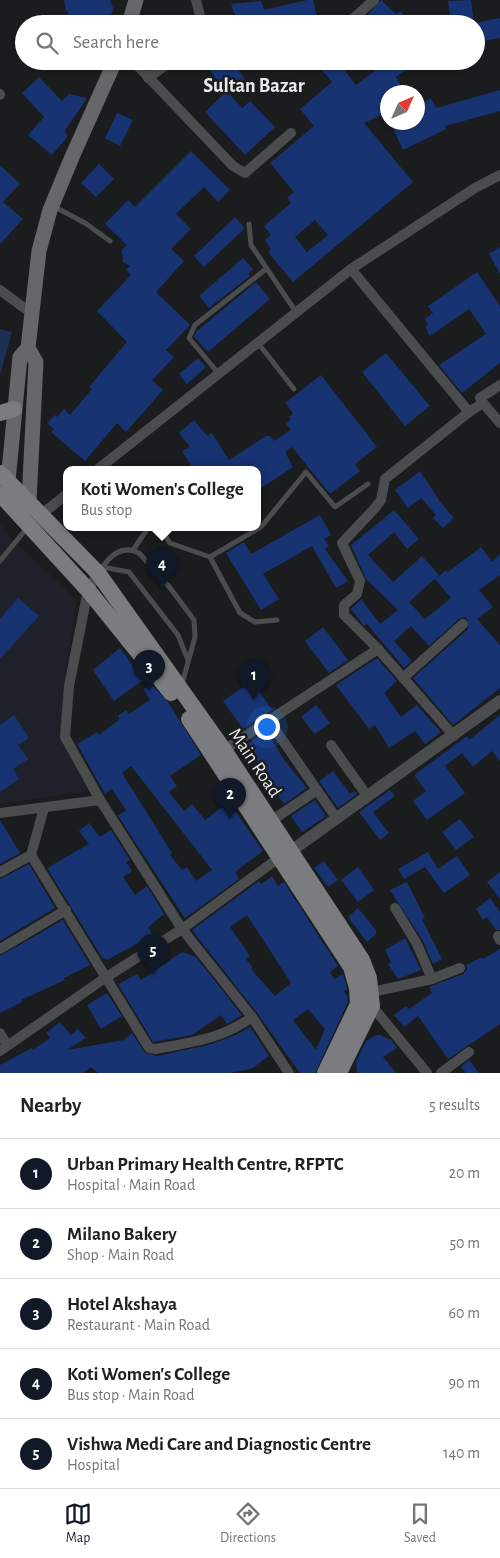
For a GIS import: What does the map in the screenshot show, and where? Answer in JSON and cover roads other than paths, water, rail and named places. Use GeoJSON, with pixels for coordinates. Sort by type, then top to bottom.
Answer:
{"type":"FeatureCollection","features":[{"type":"Feature","properties":{"kind":"main road"},"geometry":{"type":"LineString","coordinates":[[132,15],[136,0]]}},
{"type":"Feature","properties":{"kind":"main road"},"geometry":{"type":"LineString","coordinates":[[30,513],[2,486],[7,411],[20,358],[28,348],[39,251],[52,205],[111,70]]}},
{"type":"Feature","properties":{"kind":"main road"},"geometry":{"type":"LineString","coordinates":[[28,348],[36,362],[30,513]]}},
{"type":"Feature","properties":{"kind":"main road","name":"Main Road"},"geometry":{"type":"LineString","coordinates":[[30,513],[100,570],[270,820],[285,854],[351,967],[356,982],[358,1004],[325,1073]]}},
{"type":"Feature","properties":{"kind":"main road","name":"Main Road"},"geometry":{"type":"LineString","coordinates":[[30,513],[88,590],[175,698],[362,960],[372,999]]}},
{"type":"Feature","properties":{"kind":"main road"},"geometry":{"type":"LineString","coordinates":[[339,1073],[372,999]]}},
{"type":"Feature","properties":{"kind":"street"},"geometry":{"type":"LineString","coordinates":[[196,0],[200,15]]}},
{"type":"Feature","properties":{"kind":"street"},"geometry":{"type":"LineString","coordinates":[[357,15],[374,0]]}},
{"type":"Feature","properties":{"kind":"street"},"geometry":{"type":"LineString","coordinates":[[141,70],[233,166],[245,173],[291,133]]}},
{"type":"Feature","properties":{"kind":"street"},"geometry":{"type":"LineString","coordinates":[[148,78],[159,70]]}},
{"type":"Feature","properties":{"kind":"street"},"geometry":{"type":"LineString","coordinates":[[102,466],[351,269],[475,188],[500,174]]}},
{"type":"Feature","properties":{"kind":"street"},"geometry":{"type":"LineString","coordinates":[[351,269],[469,412]]}},
{"type":"Feature","properties":{"kind":"street"},"geometry":{"type":"LineString","coordinates":[[0,290],[31,313]]}},
{"type":"Feature","properties":{"kind":"street"},"geometry":{"type":"LineString","coordinates":[[500,384],[480,398],[500,423]]}},
{"type":"Feature","properties":{"kind":"street"},"geometry":{"type":"LineString","coordinates":[[454,736],[378,649],[344,615],[344,605],[357,594],[360,581],[342,543],[381,500],[385,479],[483,403]]}},
{"type":"Feature","properties":{"kind":"street"},"geometry":{"type":"LineString","coordinates":[[30,513],[63,496]]}},
{"type":"Feature","properties":{"kind":"street"},"geometry":{"type":"LineString","coordinates":[[100,570],[88,590],[69,686],[64,737],[100,800],[182,929],[252,1018],[285,1072]]}},
{"type":"Feature","properties":{"kind":"street"},"geometry":{"type":"LineString","coordinates":[[403,678],[463,624]]}},
{"type":"Feature","properties":{"kind":"street"},"geometry":{"type":"LineString","coordinates":[[224,750],[270,722],[378,649]]}},
{"type":"Feature","properties":{"kind":"street"},"geometry":{"type":"LineString","coordinates":[[0,1033],[3,1048],[105,978],[182,929],[285,854],[454,736],[500,701]]}},
{"type":"Feature","properties":{"kind":"street"},"geometry":{"type":"LineString","coordinates":[[270,722],[337,819]]}},
{"type":"Feature","properties":{"kind":"street"},"geometry":{"type":"LineString","coordinates":[[331,745],[368,797]]}},
{"type":"Feature","properties":{"kind":"street"},"geometry":{"type":"LineString","coordinates":[[270,820],[317,790]]}},
{"type":"Feature","properties":{"kind":"street"},"geometry":{"type":"LineString","coordinates":[[0,813],[100,800]]}},
{"type":"Feature","properties":{"kind":"street"},"geometry":{"type":"LineString","coordinates":[[0,872],[31,855],[44,808]]}},
{"type":"Feature","properties":{"kind":"street"},"geometry":{"type":"LineString","coordinates":[[31,855],[66,910],[105,978],[152,1049],[226,1033],[252,1018]]}},
{"type":"Feature","properties":{"kind":"street"},"geometry":{"type":"LineString","coordinates":[[395,908],[418,944],[432,979]]}},
{"type":"Feature","properties":{"kind":"street"},"geometry":{"type":"LineString","coordinates":[[0,949],[66,910]]}},
{"type":"Feature","properties":{"kind":"street"},"geometry":{"type":"LineString","coordinates":[[427,1073],[372,999],[460,968]]}},
{"type":"Feature","properties":{"kind":"street"},"geometry":{"type":"LineString","coordinates":[[441,1073],[469,1052]]}},
{"type":"Feature","properties":{"kind":"lane"},"geometry":{"type":"LineString","coordinates":[[52,205],[85,223],[110,241]]}},
{"type":"Feature","properties":{"kind":"lane"},"geometry":{"type":"LineString","coordinates":[[250,224],[251,245],[296,312]]}},
{"type":"Feature","properties":{"kind":"lane"},"geometry":{"type":"LineString","coordinates":[[219,374],[189,338],[195,324],[266,269]]}},
{"type":"Feature","properties":{"kind":"lane"},"geometry":{"type":"LineString","coordinates":[[258,343],[294,389]]}},
{"type":"Feature","properties":{"kind":"lane"},"geometry":{"type":"LineString","coordinates":[[261,527],[306,472],[335,507],[368,484]]}},
{"type":"Feature","properties":{"kind":"lane"},"geometry":{"type":"LineString","coordinates":[[0,561],[30,513]]}},
{"type":"Feature","properties":{"kind":"lane"},"geometry":{"type":"LineString","coordinates":[[133,550],[146,531]]}},
{"type":"Feature","properties":{"kind":"lane"},"geometry":{"type":"LineString","coordinates":[[162,531],[170,543],[210,557],[240,613],[255,622],[277,620]]}},
{"type":"Feature","properties":{"kind":"lane"},"geometry":{"type":"LineString","coordinates":[[210,557],[254,531]]}},
{"type":"Feature","properties":{"kind":"lane"},"geometry":{"type":"LineString","coordinates":[[100,570],[117,552],[125,548],[133,550],[171,589],[194,620],[195,637],[181,689]]}},
{"type":"Feature","properties":{"kind":"lane"},"geometry":{"type":"LineString","coordinates":[[100,570],[129,572],[178,635],[188,660]]}},
{"type":"Feature","properties":{"kind":"place","name":"Koti Women's College"},"geometry":{"type":"Point","coordinates":[162,589]}},
{"type":"Feature","properties":{"kind":"place","name":"Hotel Akshaya"},"geometry":{"type":"Point","coordinates":[149,691]}},
{"type":"Feature","properties":{"kind":"place","name":"Urban Primary Health Centre, RFPTC"},"geometry":{"type":"Point","coordinates":[254,700]}},
{"type":"Feature","properties":{"kind":"place","name":"Milano Bakery"},"geometry":{"type":"Point","coordinates":[230,819]}},
{"type":"Feature","properties":{"kind":"place","name":"Vishwa Medi Care and Diagnostic Centre"},"geometry":{"type":"Point","coordinates":[153,975]}},
{"type":"Feature","properties":{"kind":"district","name":"Sultan Bazar"},"geometry":{"type":"Point","coordinates":[254,85]}}]}
